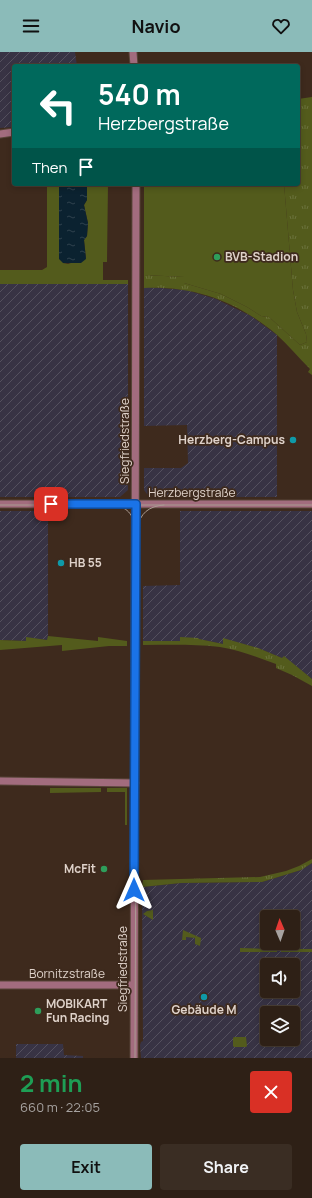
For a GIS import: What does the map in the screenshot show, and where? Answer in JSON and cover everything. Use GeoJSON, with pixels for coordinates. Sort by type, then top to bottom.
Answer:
{"type":"FeatureCollection","features":[{"type":"Feature","properties":{"kind":"street"},"geometry":{"type":"LineString","coordinates":[[133,52],[134,64]]}},
{"type":"Feature","properties":{"kind":"street"},"geometry":{"type":"LineString","coordinates":[[0,134],[12,132]]}},
{"type":"Feature","properties":{"kind":"street","name":"Siegfriedstraße"},"geometry":{"type":"LineString","coordinates":[[134,1058],[136,186]]}},
{"type":"Feature","properties":{"kind":"street","name":"Herzbergstraße"},"geometry":{"type":"LineString","coordinates":[[0,504],[312,504]]}},
{"type":"Feature","properties":{"kind":"street"},"geometry":{"type":"LineString","coordinates":[[0,782],[135,782]]}},
{"type":"Feature","properties":{"kind":"street","name":"Bornitzstraße"},"geometry":{"type":"LineString","coordinates":[[0,985],[134,985]]}},
{"type":"Feature","properties":{"kind":"shaded area"},"geometry":{"type":"Polygon","coordinates":[[[0,52],[75,52],[77,64],[12,64],[12,127],[0,128],[0,52]]]}},
{"type":"Feature","properties":{"kind":"shaded area"},"geometry":{"type":"Polygon","coordinates":[[[0,284],[128,284],[128,490],[120,497],[0,497],[0,284]]]}},
{"type":"Feature","properties":{"kind":"shaded area"},"geometry":{"type":"Polygon","coordinates":[[[144,288],[186,290],[216,299],[251,316],[277,335],[277,497],[161,497],[147,494],[144,490],[144,468],[181,468],[188,463],[187,425],[144,426],[144,288]]]}},
{"type":"Feature","properties":{"kind":"shaded area"},"geometry":{"type":"Polygon","coordinates":[[[0,511],[48,511],[48,640],[27,638],[26,641],[0,640],[0,511]]]}},
{"type":"Feature","properties":{"kind":"shaded area"},"geometry":{"type":"Polygon","coordinates":[[[180,511],[312,511],[312,679],[289,661],[258,648],[224,639],[223,644],[198,639],[180,638],[180,641],[143,641],[143,586],[180,585],[180,511]]]}},
{"type":"Feature","properties":{"kind":"shaded area"},"geometry":{"type":"Polygon","coordinates":[[[312,863],[312,1058],[141,1058],[140,1045],[143,1041],[142,887],[181,883],[262,882],[301,870],[312,863]]]}},
{"type":"Feature","properties":{"kind":"shaded area"},"geometry":{"type":"Polygon","coordinates":[[[16,1044],[63,1044],[64,1055],[83,1056],[83,1058],[16,1058],[16,1044]]]}},
{"type":"Feature","properties":{"kind":"green space"},"geometry":{"type":"Polygon","coordinates":[[[312,97],[312,375],[308,372],[310,369],[276,334],[261,322],[230,304],[198,293],[163,288],[144,288],[144,275],[184,277],[184,283],[221,294],[261,316],[269,317],[300,345],[307,342],[306,334],[297,312],[293,290],[284,186],[300,186],[300,99],[312,97]]]}},
{"type":"Feature","properties":{"kind":"green space"},"geometry":{"type":"Polygon","coordinates":[[[47,186],[59,186],[59,219],[63,263],[68,264],[86,258],[84,240],[87,236],[88,223],[84,205],[87,200],[87,186],[108,186],[107,262],[103,262],[103,280],[128,280],[128,284],[0,284],[0,270],[42,270],[47,267],[47,186]]]}},
{"type":"Feature","properties":{"kind":"green space","name":"BVB-Stadion"},"geometry":{"type":"Polygon","coordinates":[[[144,186],[284,186],[293,290],[297,312],[306,334],[307,342],[300,345],[269,317],[261,316],[221,294],[184,283],[184,277],[144,275],[144,186]]]}},
{"type":"Feature","properties":{"kind":"green space"},"geometry":{"type":"Polygon","coordinates":[[[48,636],[98,641],[98,637],[127,641],[127,646],[109,646],[62,651],[62,645],[0,650],[0,640],[26,641],[26,637],[47,640],[48,636]]]}},
{"type":"Feature","properties":{"kind":"green space"},"geometry":{"type":"Polygon","coordinates":[[[180,637],[198,638],[223,644],[223,638],[258,648],[282,658],[284,656],[312,679],[312,686],[276,668],[276,664],[234,650],[201,645],[143,645],[143,641],[180,641],[180,637]]]}},
{"type":"Feature","properties":{"kind":"green space"},"geometry":{"type":"Polygon","coordinates":[[[50,788],[101,788],[101,792],[50,793],[50,788]]]}},
{"type":"Feature","properties":{"kind":"green space"},"geometry":{"type":"Polygon","coordinates":[[[107,788],[127,788],[127,825],[125,825],[125,792],[107,792],[107,788]]]}},
{"type":"Feature","properties":{"kind":"green space"},"geometry":{"type":"Polygon","coordinates":[[[312,859],[312,863],[301,870],[262,882],[181,883],[142,887],[143,880],[260,877],[286,871],[312,859]]]}},
{"type":"Feature","properties":{"kind":"green space"},"geometry":{"type":"Polygon","coordinates":[[[153,910],[153,920],[143,914],[147,911],[153,910]]]}},
{"type":"Feature","properties":{"kind":"green space"},"geometry":{"type":"Polygon","coordinates":[[[183,930],[201,938],[200,946],[195,944],[195,938],[186,937],[186,940],[182,940],[183,930]]]}},
{"type":"Feature","properties":{"kind":"green space"},"geometry":{"type":"Polygon","coordinates":[[[240,948],[277,950],[277,952],[240,952],[240,948]]]}},
{"type":"Feature","properties":{"kind":"green space"},"geometry":{"type":"Polygon","coordinates":[[[312,949],[312,952],[281,952],[281,950],[312,949]]]}},
{"type":"Feature","properties":{"kind":"green space"},"geometry":{"type":"Polygon","coordinates":[[[234,1037],[246,1037],[247,1046],[234,1047],[234,1037]]]}},
{"type":"Feature","properties":{"kind":"water"},"geometry":{"type":"Polygon","coordinates":[[[59,186],[87,186],[87,200],[84,205],[88,223],[87,236],[84,240],[86,259],[81,263],[63,263],[59,259],[59,186]]]}},
{"type":"Feature","properties":{"kind":"tram line"},"geometry":{"type":"LineString","coordinates":[[0,505],[312,505]]}},
{"type":"Feature","properties":{"kind":"tram line"},"geometry":{"type":"LineString","coordinates":[[111,505],[121,507],[129,512],[133,519],[135,530]]}},
{"type":"Feature","properties":{"kind":"tram line"},"geometry":{"type":"LineString","coordinates":[[135,1058],[137,529],[138,523],[146,511],[154,507],[164,505]]}},
{"type":"Feature","properties":{"kind":"place","name":"BVB-Stadion"},"geometry":{"type":"Point","coordinates":[217,257]}},
{"type":"Feature","properties":{"kind":"place","name":"Herzberg-Campus"},"geometry":{"type":"Point","coordinates":[293,440]}},
{"type":"Feature","properties":{"kind":"place","name":"HB 55"},"geometry":{"type":"Point","coordinates":[61,563]}},
{"type":"Feature","properties":{"kind":"place","name":"McFit"},"geometry":{"type":"Point","coordinates":[104,869]}},
{"type":"Feature","properties":{"kind":"place","name":"Gebäude M"},"geometry":{"type":"Point","coordinates":[204,997]}},
{"type":"Feature","properties":{"kind":"place","name":"MOBIKART Fun Racing"},"geometry":{"type":"Point","coordinates":[38,1011]}},
{"type":"Feature","properties":{"kind":"route"},"geometry":{"type":"LineString","coordinates":[[51,504],[136,504],[134,890]]}}]}
